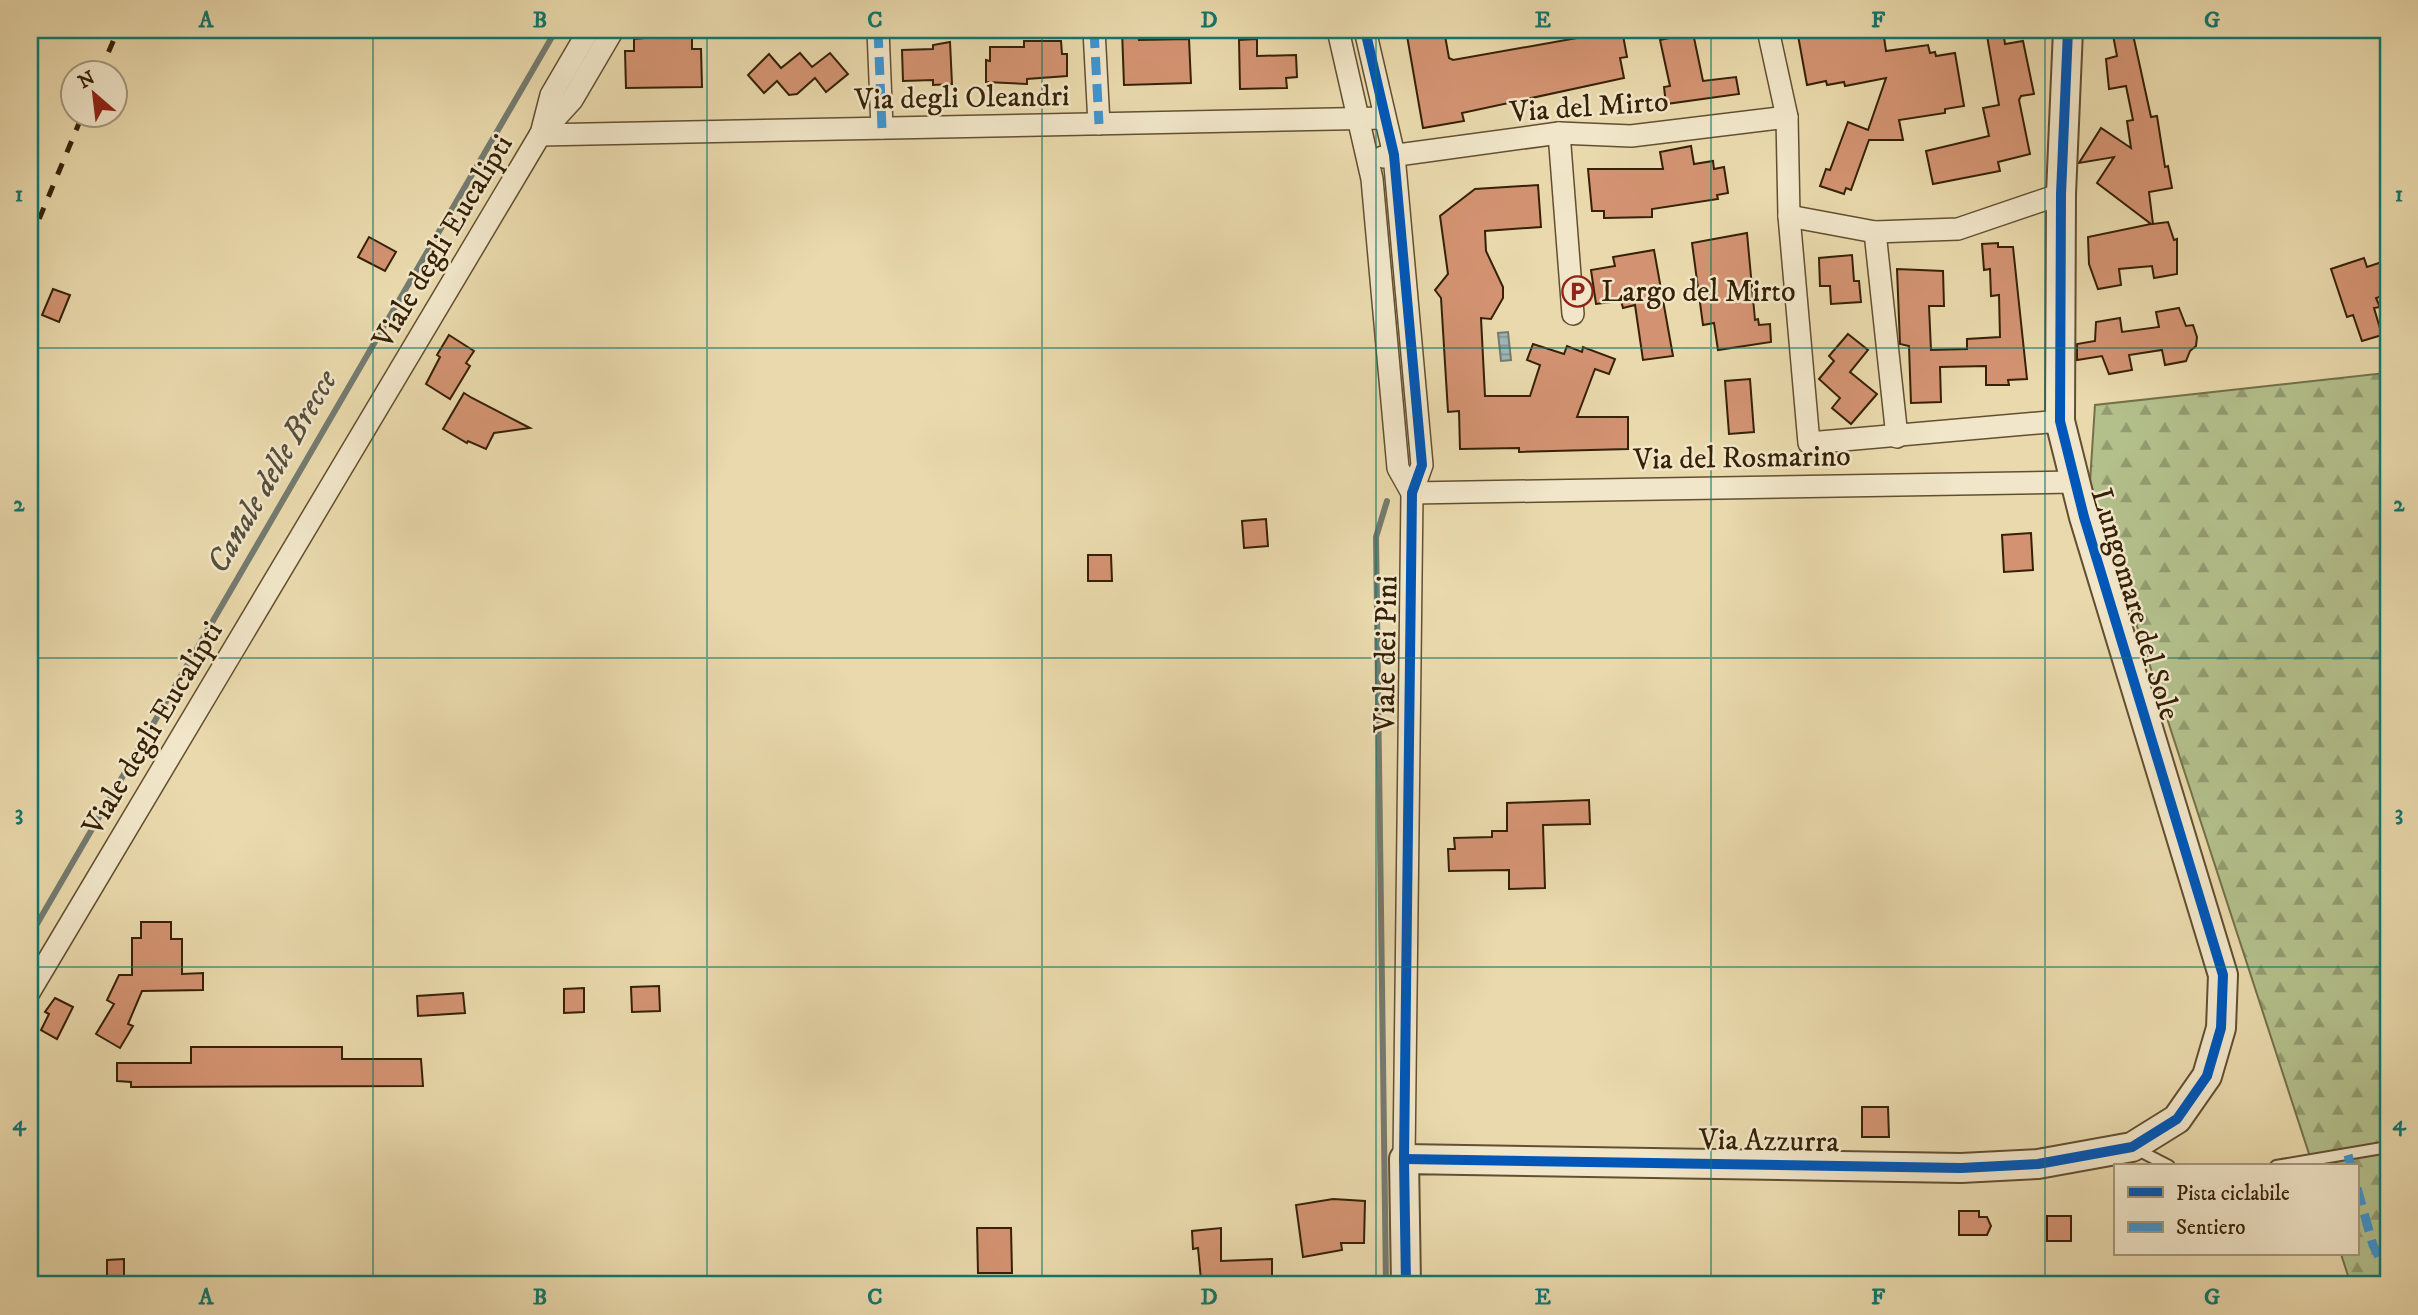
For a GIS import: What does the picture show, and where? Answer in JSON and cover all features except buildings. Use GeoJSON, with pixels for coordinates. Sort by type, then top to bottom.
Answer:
{"type":"FeatureCollection","features":[{"type":"Feature","properties":{"kind":"street","name":"Viale degli Eucalipti"},"geometry":{"type":"LineString","coordinates":[[540,135],[551,96],[589,30]]}},
{"type":"Feature","properties":{"kind":"street","name":"Viale degli Eucalipti"},"geometry":{"type":"LineString","coordinates":[[30,991],[540,135],[572,100],[612,30]]}},
{"type":"Feature","properties":{"kind":"street"},"geometry":{"type":"LineString","coordinates":[[877,30],[881,128]]}},
{"type":"Feature","properties":{"kind":"street"},"geometry":{"type":"LineString","coordinates":[[1094,30],[1099,124]]}},
{"type":"Feature","properties":{"kind":"street","name":"Viale dei Pini"},"geometry":{"type":"LineString","coordinates":[[1338,30],[1372,179],[1398,468],[1412,493]]}},
{"type":"Feature","properties":{"kind":"street","name":"Viale dei Pini"},"geometry":{"type":"LineString","coordinates":[[1365,30],[1394,155],[1422,465],[1412,493],[1404,1159],[1406,1285]]}},
{"type":"Feature","properties":{"kind":"street"},"geometry":{"type":"LineString","coordinates":[[1768,30],[1787,117],[1789,216],[1875,232],[1958,229],[2061,194]]}},
{"type":"Feature","properties":{"kind":"street","name":"Lungomare del Sole"},"geometry":{"type":"LineString","coordinates":[[2068,30],[2061,194],[2060,421],[2074,482],[2223,975],[2221,1028],[2207,1076],[2177,1119],[2132,1147]]}},
{"type":"Feature","properties":{"kind":"street","name":"Via del Mirto"},"geometry":{"type":"LineString","coordinates":[[1366,160],[1559,133],[1631,136],[1787,117]]}},
{"type":"Feature","properties":{"kind":"street","name":"Via degli Oleandri"},"geometry":{"type":"LineString","coordinates":[[540,135],[1385,118]]}},
{"type":"Feature","properties":{"kind":"street"},"geometry":{"type":"LineString","coordinates":[[1559,133],[1573,314]]}},
{"type":"Feature","properties":{"kind":"street","name":"Via del Rosmarino"},"geometry":{"type":"LineString","coordinates":[[1789,216],[1810,443],[2060,421]]}},
{"type":"Feature","properties":{"kind":"street"},"geometry":{"type":"LineString","coordinates":[[1875,232],[1897,437]]}},
{"type":"Feature","properties":{"kind":"street","name":"Via del Rosmarino"},"geometry":{"type":"LineString","coordinates":[[1412,493],[2074,482]]}},
{"type":"Feature","properties":{"kind":"street","name":"Via Azzurra"},"geometry":{"type":"LineString","coordinates":[[1404,1159],[1961,1168],[2038,1164],[2132,1147]]}},
{"type":"Feature","properties":{"kind":"lane"},"geometry":{"type":"LineString","coordinates":[[2132,1147],[2165,1164]]}},
{"type":"Feature","properties":{"kind":"lane"},"geometry":{"type":"LineString","coordinates":[[2288,1164],[2388,1147]]}},
{"type":"Feature","properties":{"kind":"green space"},"geometry":{"type":"Polygon","coordinates":[[[2385,373],[2388,385],[2388,1285],[2351,1285],[2342,1256],[2358,1256],[2358,1164],[2312,1164],[2090,482],[2095,405],[2385,373]]]}},
{"type":"Feature","properties":{"kind":"water"},"geometry":{"type":"Polygon","coordinates":[[[1508,332],[1511,360],[1501,361],[1498,333],[1508,332]]]}},
{"type":"Feature","properties":{"kind":"waterway","name":"Canale delle Brecce"},"geometry":{"type":"LineString","coordinates":[[30,936],[556,30]]}},
{"type":"Feature","properties":{"kind":"waterway"},"geometry":{"type":"LineString","coordinates":[[1386,1285],[1376,537],[1387,501]]}},
{"type":"Feature","properties":{"kind":"railway"},"geometry":{"type":"LineString","coordinates":[[105,60],[118,30]]}},
{"type":"Feature","properties":{"kind":"railway"},"geometry":{"type":"LineString","coordinates":[[30,241],[76,130]]}},
{"type":"Feature","properties":{"kind":"marked path"},"geometry":{"type":"LineString","coordinates":[[878,30],[882,128]]}},
{"type":"Feature","properties":{"kind":"marked path"},"geometry":{"type":"LineString","coordinates":[[1094,30],[1099,124]]}},
{"type":"Feature","properties":{"kind":"marked path"},"geometry":{"type":"LineString","coordinates":[[2348,1155],[2350,1164]]}},
{"type":"Feature","properties":{"kind":"marked path"},"geometry":{"type":"LineString","coordinates":[[2358,1192],[2373,1245],[2388,1275]]}},
{"type":"Feature","properties":{"kind":"cycle path"},"geometry":{"type":"LineString","coordinates":[[1365,30],[1394,155],[1422,465],[1412,493],[1404,1159],[1406,1285]]}},
{"type":"Feature","properties":{"kind":"cycle path"},"geometry":{"type":"LineString","coordinates":[[1404,1159],[1961,1168],[2038,1164],[2132,1147],[2177,1119],[2207,1076],[2221,1028],[2223,975],[2084,517],[2060,421],[2061,194],[2068,30]]}},
{"type":"Feature","properties":{"kind":"place","name":"Largo del Mirto"},"geometry":{"type":"Point","coordinates":[1578,291]}}]}
